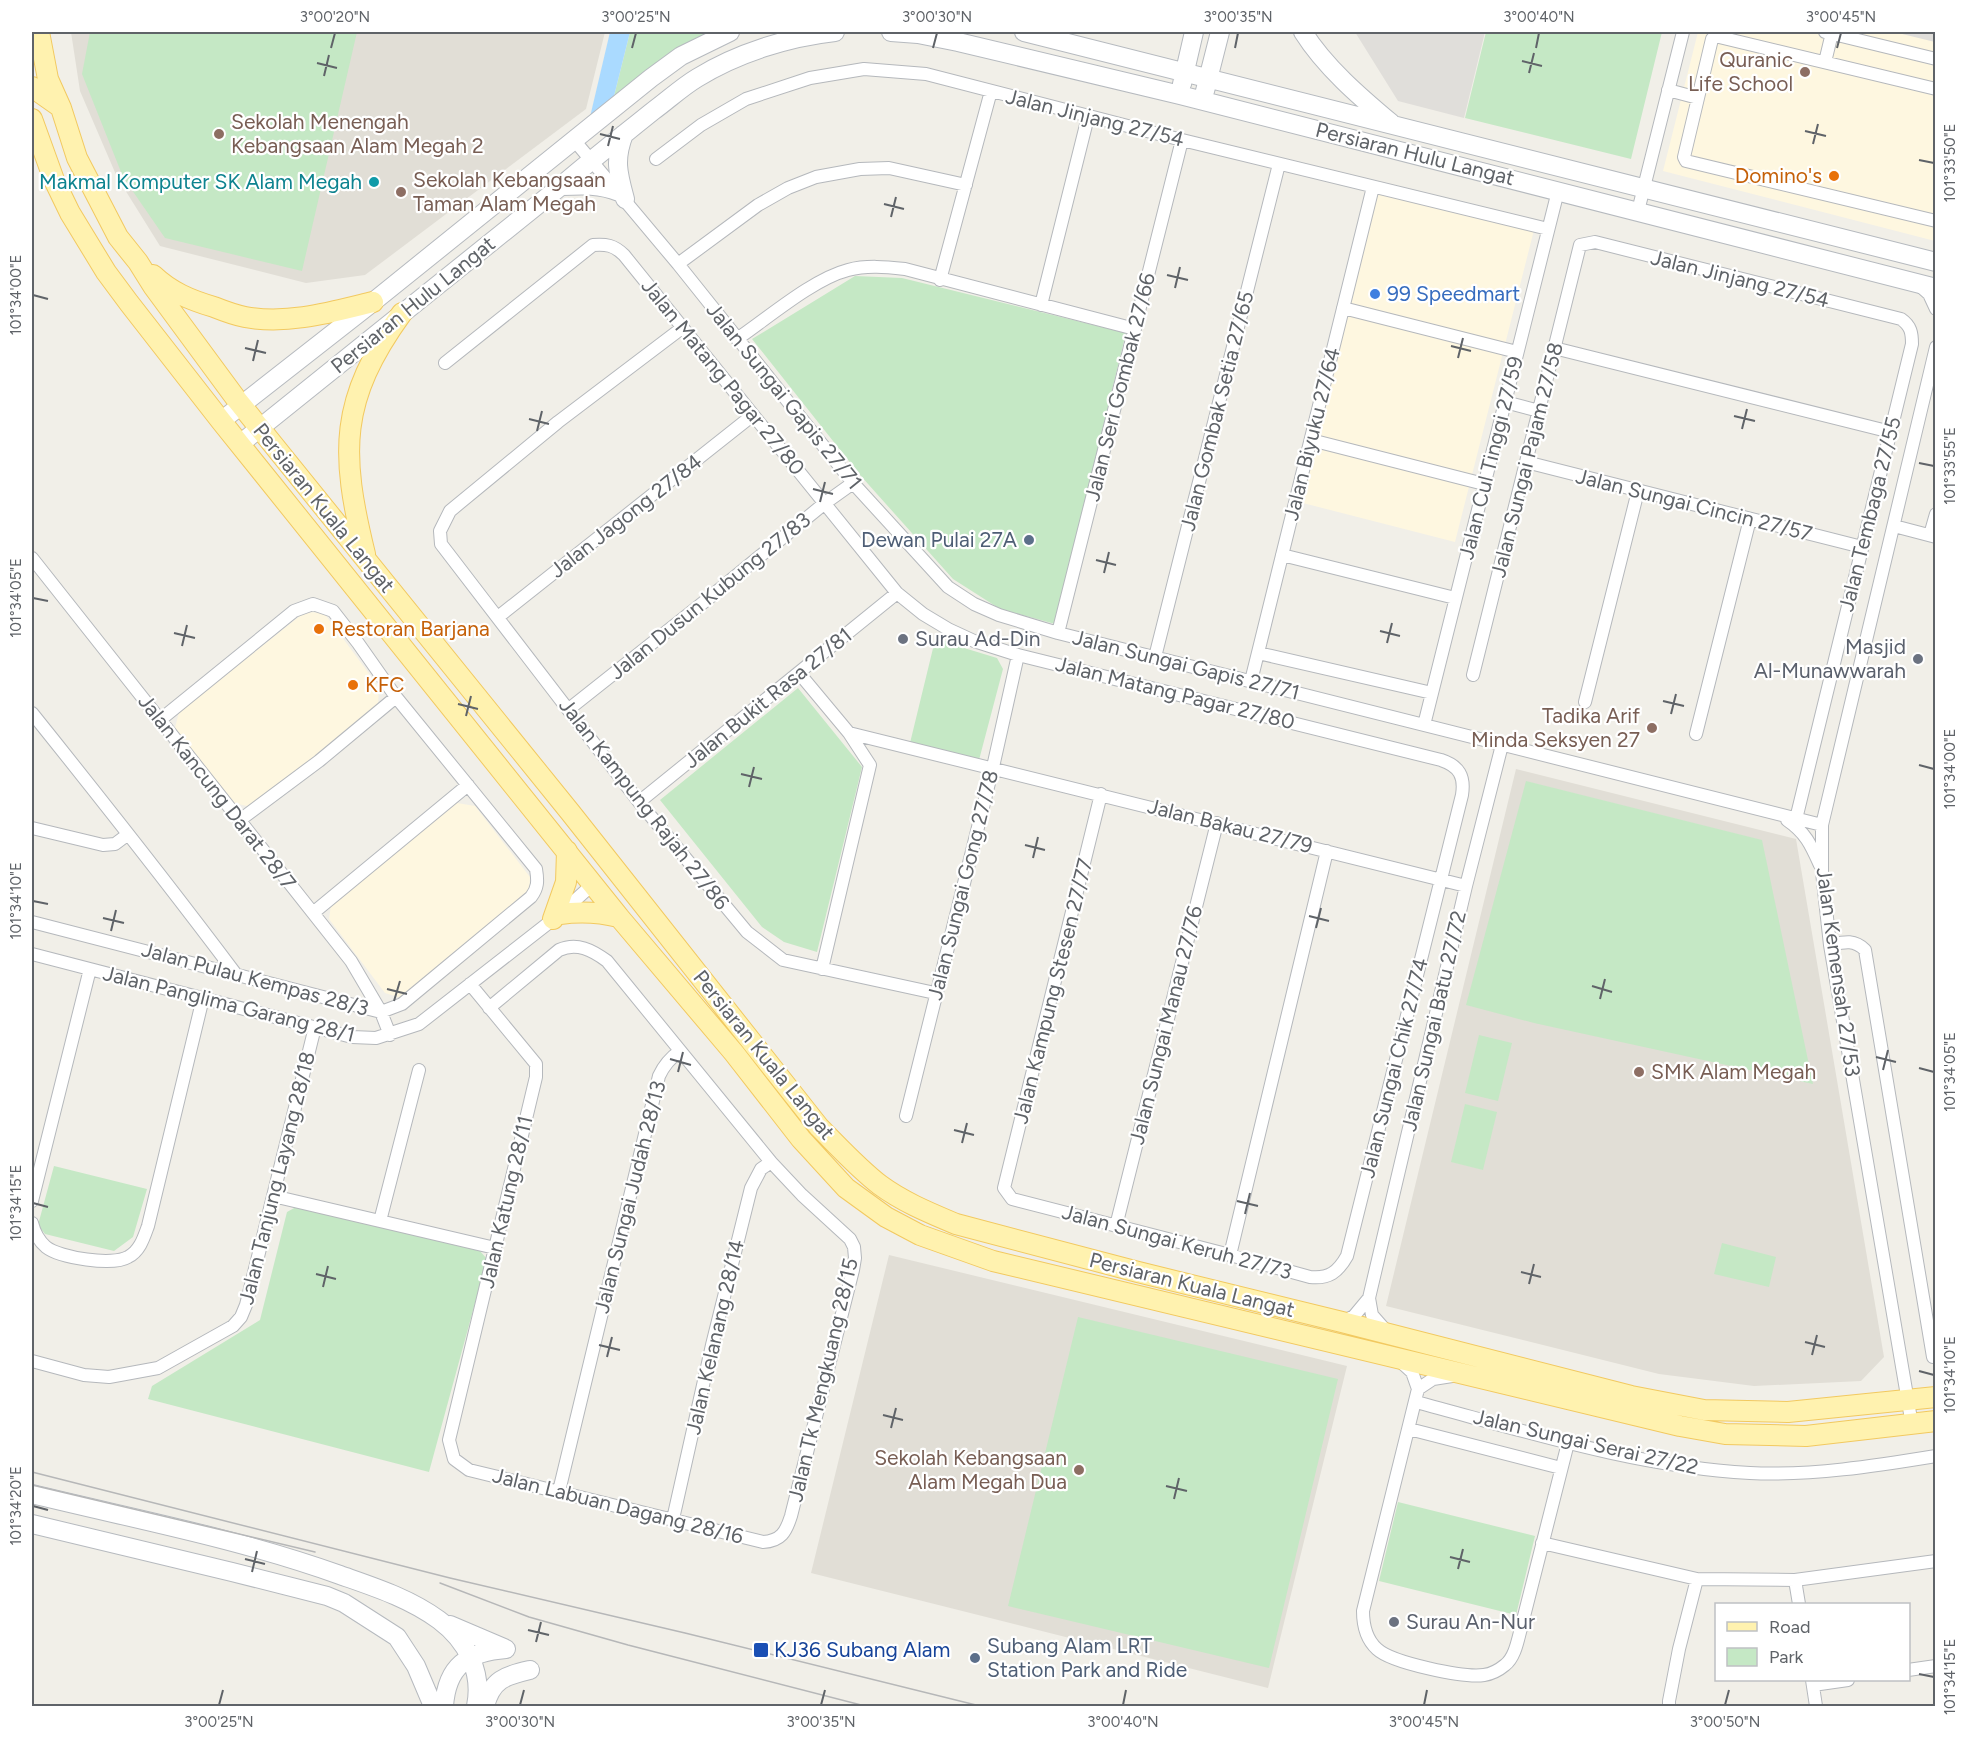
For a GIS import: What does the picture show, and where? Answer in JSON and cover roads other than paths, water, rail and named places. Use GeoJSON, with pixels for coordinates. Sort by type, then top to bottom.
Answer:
{"type":"FeatureCollection","features":[{"type":"Feature","properties":{"kind":"main road"},"geometry":{"type":"LineString","coordinates":[[32,42],[34,32]]}},
{"type":"Feature","properties":{"kind":"main road","name":"Persiaran Kuala Langat"},"geometry":{"type":"LineString","coordinates":[[39,32],[48,79],[61,108],[77,158],[118,237],[153,286],[241,405],[570,812],[819,1127],[865,1173],[883,1187],[934,1215],[956,1224],[1631,1396],[1704,1410],[1788,1413],[1908,1401],[1935,1396]]}},
{"type":"Feature","properties":{"kind":"main road","name":"Persiaran Hulu Langat"},"geometry":{"type":"LineString","coordinates":[[221,421],[681,56],[730,32]]}},
{"type":"Feature","properties":{"kind":"main road","name":"Persiaran Hulu Langat"},"geometry":{"type":"LineString","coordinates":[[240,444],[696,78],[727,62],[791,40],[835,32]]}},
{"type":"Feature","properties":{"kind":"main road","name":"Persiaran Hulu Langat"},"geometry":{"type":"LineString","coordinates":[[891,32],[918,34],[958,42],[1180,94],[1935,288]]}},
{"type":"Feature","properties":{"kind":"main road","name":"Persiaran Hulu Langat"},"geometry":{"type":"LineString","coordinates":[[1024,32],[1935,262]]}},
{"type":"Feature","properties":{"kind":"main road"},"geometry":{"type":"LineString","coordinates":[[1180,94],[1194,32]]}},
{"type":"Feature","properties":{"kind":"main road"},"geometry":{"type":"LineString","coordinates":[[1203,101],[1220,32]]}},
{"type":"Feature","properties":{"kind":"main road"},"geometry":{"type":"LineString","coordinates":[[1303,32],[1353,89],[1396,127]]}},
{"type":"Feature","properties":{"kind":"main road"},"geometry":{"type":"LineString","coordinates":[[32,87],[61,108]]}},
{"type":"Feature","properties":{"kind":"main road","name":"Persiaran Kuala Langat"},"geometry":{"type":"LineString","coordinates":[[32,119],[54,180],[86,242],[106,272],[221,421],[619,917],[734,1053],[801,1139],[846,1188],[886,1217],[920,1236],[993,1261],[1680,1426],[1725,1434],[1806,1436],[1935,1421]]}},
{"type":"Feature","properties":{"kind":"main road"},"geometry":{"type":"LineString","coordinates":[[622,196],[617,172],[618,150],[624,134]]}},
{"type":"Feature","properties":{"kind":"main road"},"geometry":{"type":"LineString","coordinates":[[561,186],[606,187],[622,196]]}},
{"type":"Feature","properties":{"kind":"main road"},"geometry":{"type":"LineString","coordinates":[[138,262],[168,289],[192,301],[246,317],[300,318],[373,302]]}},
{"type":"Feature","properties":{"kind":"main road"},"geometry":{"type":"LineString","coordinates":[[367,561],[355,512],[349,435],[360,385],[384,338],[402,313]]}},
{"type":"Feature","properties":{"kind":"main road"},"geometry":{"type":"LineString","coordinates":[[570,812],[577,832],[588,845],[597,863],[597,877],[593,884],[602,884],[616,889],[638,908],[656,929],[666,934]]}},
{"type":"Feature","properties":{"kind":"main road"},"geometry":{"type":"LineString","coordinates":[[567,851],[566,882],[556,917],[587,912],[619,917]]}},
{"type":"Feature","properties":{"kind":"main road"},"geometry":{"type":"LineString","coordinates":[[32,1494],[292,1558],[383,1590],[415,1605],[440,1621],[506,1649],[487,1650],[470,1656],[451,1679],[444,1707]]}},
{"type":"Feature","properties":{"kind":"main road"},"geometry":{"type":"LineString","coordinates":[[32,1524],[232,1572],[344,1602],[397,1637],[416,1666],[433,1707]]}},
{"type":"Feature","properties":{"kind":"main road"},"geometry":{"type":"LineString","coordinates":[[440,1621],[458,1638],[470,1656],[477,1674],[476,1707]]}},
{"type":"Feature","properties":{"kind":"main road"},"geometry":{"type":"LineString","coordinates":[[485,1707],[490,1690],[495,1684],[506,1677],[530,1670]]}},
{"type":"Feature","properties":{"kind":"street"},"geometry":{"type":"LineString","coordinates":[[1638,211],[1683,32]]}},
{"type":"Feature","properties":{"kind":"street"},"geometry":{"type":"LineString","coordinates":[[1825,62],[1828,32],[1935,59]]}},
{"type":"Feature","properties":{"kind":"street"},"geometry":{"type":"LineString","coordinates":[[1935,89],[1713,37],[1684,153],[1686,161],[1935,221]]}},
{"type":"Feature","properties":{"kind":"street","name":"Jalan Jinjang 27/54"},"geometry":{"type":"LineString","coordinates":[[657,159],[701,125],[746,99],[810,78],[864,69],[926,74],[1088,117],[1548,229]]}},
{"type":"Feature","properties":{"kind":"street"},"geometry":{"type":"LineString","coordinates":[[1668,90],[1698,98]]}},
{"type":"Feature","properties":{"kind":"street"},"geometry":{"type":"LineString","coordinates":[[940,280],[991,91]]}},
{"type":"Feature","properties":{"kind":"street"},"geometry":{"type":"LineString","coordinates":[[1041,305],[1088,117]]}},
{"type":"Feature","properties":{"kind":"street","name":"Jalan Sungai Gapis 27/71"},"geometry":{"type":"LineString","coordinates":[[574,140],[678,264],[853,483],[948,587],[974,604],[999,615],[1058,633],[1822,825]]}},
{"type":"Feature","properties":{"kind":"street","name":"Jalan Seri Gombak 27/66"},"geometry":{"type":"LineString","coordinates":[[1058,633],[1182,140]]}},
{"type":"Feature","properties":{"kind":"street","name":"Jalan Gombak Setia 27/65"},"geometry":{"type":"LineString","coordinates":[[1155,657],[1279,164]]}},
{"type":"Feature","properties":{"kind":"street"},"geometry":{"type":"LineString","coordinates":[[678,264],[758,205],[788,188],[816,177],[860,169],[889,168],[966,185]]}},
{"type":"Feature","properties":{"kind":"street","name":"Jalan Biyuku 27/64"},"geometry":{"type":"LineString","coordinates":[[1251,681],[1373,187]]}},
{"type":"Feature","properties":{"kind":"street","name":"Jalan Cul Tinggi 27/59"},"geometry":{"type":"LineString","coordinates":[[1424,725],[1558,190]]}},
{"type":"Feature","properties":{"kind":"street","name":"Jalan Jinjang 27/54"},"geometry":{"type":"LineString","coordinates":[[1580,245],[1595,242],[1901,319]]}},
{"type":"Feature","properties":{"kind":"street","name":"Jalan Matang Pagar 27/80"},"geometry":{"type":"LineString","coordinates":[[445,363],[592,245],[606,244],[616,248],[897,593],[923,614],[974,641],[1018,655],[1452,764],[1460,771],[1464,783],[1441,879]]}},
{"type":"Feature","properties":{"kind":"street","name":"Jalan Sungai Pajam 27/58"},"geometry":{"type":"LineString","coordinates":[[1473,675],[1580,245]]}},
{"type":"Feature","properties":{"kind":"street"},"geometry":{"type":"LineString","coordinates":[[737,339],[816,284],[847,270],[874,266],[904,270],[1135,329]]}},
{"type":"Feature","properties":{"kind":"street"},"geometry":{"type":"LineString","coordinates":[[1910,283],[1921,287],[1929,294],[1935,309]]}},
{"type":"Feature","properties":{"kind":"street"},"geometry":{"type":"LineString","coordinates":[[1343,308],[1517,352]]}},
{"type":"Feature","properties":{"kind":"street","name":"Jalan Tembaga 27/55"},"geometry":{"type":"LineString","coordinates":[[1796,819],[1912,344],[1912,333],[1908,324],[1901,319]]}},
{"type":"Feature","properties":{"kind":"street","name":"Jalan Kampung Rajah 27/86"},"geometry":{"type":"LineString","coordinates":[[682,328],[558,422],[450,511],[440,531],[441,544],[639,802],[747,932],[783,960],[935,993]]}},
{"type":"Feature","properties":{"kind":"street","name":"Jalan Kemensah 27/53"},"geometry":{"type":"LineString","coordinates":[[1912,1425],[1830,945],[1822,872],[1822,825],[1935,347]]}},
{"type":"Feature","properties":{"kind":"street"},"geometry":{"type":"LineString","coordinates":[[1554,348],[1891,432]]}},
{"type":"Feature","properties":{"kind":"street"},"geometry":{"type":"LineString","coordinates":[[1505,402],[1539,411]]}},
{"type":"Feature","properties":{"kind":"street","name":"Jalan Jagong 27/84"},"geometry":{"type":"LineString","coordinates":[[498,617],[753,414]]}},
{"type":"Feature","properties":{"kind":"street"},"geometry":{"type":"LineString","coordinates":[[1311,440],[1484,484]]}},
{"type":"Feature","properties":{"kind":"street","name":"Jalan Sungai Cincin 27/57"},"geometry":{"type":"LineString","coordinates":[[1526,462],[1862,547]]}},
{"type":"Feature","properties":{"kind":"street","name":"Jalan Dusun Kubung 27/83"},"geometry":{"type":"LineString","coordinates":[[569,710],[825,503],[853,483]]}},
{"type":"Feature","properties":{"kind":"street"},"geometry":{"type":"LineString","coordinates":[[1585,702],[1638,491]]}},
{"type":"Feature","properties":{"kind":"street"},"geometry":{"type":"LineString","coordinates":[[1894,526],[1933,536],[1935,514]]}},
{"type":"Feature","properties":{"kind":"street"},"geometry":{"type":"LineString","coordinates":[[1696,734],[1750,519]]}},
{"type":"Feature","properties":{"kind":"street"},"geometry":{"type":"LineString","coordinates":[[1282,555],[1455,598]]}},
{"type":"Feature","properties":{"kind":"street","name":"Jalan Kancung Darat 28/7"},"geometry":{"type":"LineString","coordinates":[[32,558],[351,961],[381,1012],[390,1035]]}},
{"type":"Feature","properties":{"kind":"street","name":"Jalan Bukit Rasa 27/81"},"geometry":{"type":"LineString","coordinates":[[639,802],[897,593]]}},
{"type":"Feature","properties":{"kind":"street"},"geometry":{"type":"LineString","coordinates":[[160,720],[294,611],[313,604],[333,611],[358,642],[396,697],[468,785],[313,913]]}},
{"type":"Feature","properties":{"kind":"street"},"geometry":{"type":"LineString","coordinates":[[1258,653],[1432,693]]}},
{"type":"Feature","properties":{"kind":"street","name":"Jalan Sungai Gong 27/78"},"geometry":{"type":"LineString","coordinates":[[906,1116],[993,767],[1018,655]]}},
{"type":"Feature","properties":{"kind":"street"},"geometry":{"type":"LineString","coordinates":[[799,673],[849,732],[870,765],[822,969]]}},
{"type":"Feature","properties":{"kind":"street"},"geometry":{"type":"LineString","coordinates":[[240,820],[319,761],[396,697]]}},
{"type":"Feature","properties":{"kind":"street"},"geometry":{"type":"LineString","coordinates":[[32,713],[127,835],[166,881],[235,973]]}},
{"type":"Feature","properties":{"kind":"street","name":"Jalan Bakau 27/79"},"geometry":{"type":"LineString","coordinates":[[849,732],[1466,886]]}},
{"type":"Feature","properties":{"kind":"street","name":"Jalan Sungai Batu 27/72"},"geometry":{"type":"LineString","coordinates":[[1369,1298],[1466,886],[1502,745]]}},
{"type":"Feature","properties":{"kind":"street","name":"Jalan Pulau Kempas 28/3"},"geometry":{"type":"LineString","coordinates":[[32,922],[381,1012],[402,1004],[531,897],[536,890],[538,880],[536,869],[468,785]]}},
{"type":"Feature","properties":{"kind":"street","name":"Jalan Kampung Stesen 27/77"},"geometry":{"type":"LineString","coordinates":[[1004,1188],[1101,794]]}},
{"type":"Feature","properties":{"kind":"street"},"geometry":{"type":"LineString","coordinates":[[1780,814],[1800,828],[1807,837],[1822,872]]}},
{"type":"Feature","properties":{"kind":"street","name":"Jalan Sungai Manau 27/76"},"geometry":{"type":"LineString","coordinates":[[1116,1226],[1216,823]]}},
{"type":"Feature","properties":{"kind":"street"},"geometry":{"type":"LineString","coordinates":[[32,828],[104,845],[115,844],[127,835]]}},
{"type":"Feature","properties":{"kind":"street"},"geometry":{"type":"LineString","coordinates":[[1230,1255],[1327,851]]}},
{"type":"Feature","properties":{"kind":"street","name":"Jalan Sungai Chik 27/74"},"geometry":{"type":"LineString","coordinates":[[1347,1256],[1441,879]]}},
{"type":"Feature","properties":{"kind":"street","name":"Jalan Panglima Garang 28/1"},"geometry":{"type":"LineString","coordinates":[[32,954],[364,1039],[390,1035],[419,1024],[556,917],[593,884]]}},
{"type":"Feature","properties":{"kind":"street"},"geometry":{"type":"LineString","coordinates":[[1830,945],[1850,942],[1859,944],[1865,950],[1933,1357]]}},
{"type":"Feature","properties":{"kind":"street","name":"Jalan Tk Mengkuang 28/15"},"geometry":{"type":"LineString","coordinates":[[489,1008],[559,950],[569,946],[579,946],[598,955],[607,961],[771,1162],[802,1195],[850,1239],[854,1247],[855,1258],[791,1516]]}},
{"type":"Feature","properties":{"kind":"street"},"geometry":{"type":"LineString","coordinates":[[32,1201],[90,969]]}},
{"type":"Feature","properties":{"kind":"street","name":"Jalan Katung 28/11"},"geometry":{"type":"LineString","coordinates":[[449,1440],[536,1077],[536,1064],[470,984]]}},
{"type":"Feature","properties":{"kind":"street"},"geometry":{"type":"LineString","coordinates":[[32,1223],[38,1238],[57,1253],[102,1262],[116,1262],[129,1257],[137,1250],[148,1226],[203,998]]}},
{"type":"Feature","properties":{"kind":"street","name":"Jalan Tanjung Layang 28/18"},"geometry":{"type":"LineString","coordinates":[[32,1361],[84,1375],[109,1377],[158,1368],[223,1332],[241,1317],[246,1305],[315,1027]]}},
{"type":"Feature","properties":{"kind":"street","name":"Jalan Sungai Judah 28/13"},"geometry":{"type":"LineString","coordinates":[[559,1491],[659,1076],[664,1065],[680,1051]]}},
{"type":"Feature","properties":{"kind":"street"},"geometry":{"type":"LineString","coordinates":[[380,1221],[419,1070]]}},
{"type":"Feature","properties":{"kind":"street","name":"Jalan Kelanang 28/14"},"geometry":{"type":"LineString","coordinates":[[673,1519],[712,1345],[751,1188],[761,1168],[771,1162]]}},
{"type":"Feature","properties":{"kind":"street","name":"Jalan Sungai Keruh 27/73"},"geometry":{"type":"LineString","coordinates":[[1004,1188],[1012,1199],[1310,1277],[1321,1278],[1331,1275],[1340,1268],[1347,1256]]}},
{"type":"Feature","properties":{"kind":"street"},"geometry":{"type":"LineString","coordinates":[[273,1196],[495,1248]]}},
{"type":"Feature","properties":{"kind":"street"},"geometry":{"type":"LineString","coordinates":[[1342,1322],[1354,1316],[1369,1298]]}},
{"type":"Feature","properties":{"kind":"street"},"geometry":{"type":"LineString","coordinates":[[1369,1298],[1372,1315],[1389,1334]]}},
{"type":"Feature","properties":{"kind":"street"},"geometry":{"type":"LineString","coordinates":[[1395,1357],[1412,1372],[1418,1389],[1363,1611],[1364,1626],[1378,1650],[1406,1662],[1458,1674],[1485,1675],[1506,1664],[1515,1651],[1568,1443]]}},
{"type":"Feature","properties":{"kind":"street"},"geometry":{"type":"LineString","coordinates":[[1418,1389],[1433,1378],[1463,1375]]}},
{"type":"Feature","properties":{"kind":"street","name":"Jalan Sungai Serai 27/22"},"geometry":{"type":"LineString","coordinates":[[1416,1402],[1568,1443],[1691,1468],[1752,1473],[1824,1471],[1935,1456]]}},
{"type":"Feature","properties":{"kind":"street"},"geometry":{"type":"LineString","coordinates":[[1408,1429],[1561,1468]]}},
{"type":"Feature","properties":{"kind":"street","name":"Jalan Labuan Dagang 28/16"},"geometry":{"type":"LineString","coordinates":[[449,1440],[454,1459],[469,1470],[763,1542],[773,1542],[782,1536],[791,1516]]}},
{"type":"Feature","properties":{"kind":"street"},"geometry":{"type":"LineString","coordinates":[[1542,1543],[1697,1579],[1795,1581],[1935,1561]]}},
{"type":"Feature","properties":{"kind":"street"},"geometry":{"type":"LineString","coordinates":[[1669,1707],[1679,1649],[1697,1579]]}},
{"type":"Feature","properties":{"kind":"street"},"geometry":{"type":"LineString","coordinates":[[1795,1581],[1799,1603]]}},
{"type":"Feature","properties":{"kind":"street"},"geometry":{"type":"LineString","coordinates":[[1910,1670],[1935,1666]]}},
{"type":"Feature","properties":{"kind":"street"},"geometry":{"type":"LineString","coordinates":[[1816,1707],[1812,1682],[1830,1681]]}},
{"type":"Feature","properties":{"kind":"water"},"geometry":{"type":"Polygon","coordinates":[[[610,32],[630,32],[614,96],[590,117],[610,32]]]}},
{"type":"Feature","properties":{"kind":"tram line"},"geometry":{"type":"LineString","coordinates":[[32,1472],[450,1578],[980,1706]]}},
{"type":"Feature","properties":{"kind":"tram line"},"geometry":{"type":"LineString","coordinates":[[32,1485],[315,1552]]}},
{"type":"Feature","properties":{"kind":"tram line"},"geometry":{"type":"LineString","coordinates":[[440,1583],[529,1617],[865,1706]]}},
{"type":"Feature","properties":{"kind":"place","name":"Quranic Life School"},"geometry":{"type":"Point","coordinates":[1805,72]}},
{"type":"Feature","properties":{"kind":"place","name":"Sekolah Menengah Kebangsaan Alam Megah 2"},"geometry":{"type":"Point","coordinates":[219,134]}},
{"type":"Feature","properties":{"kind":"place","name":"Domino's"},"geometry":{"type":"Point","coordinates":[1834,176]}},
{"type":"Feature","properties":{"kind":"place","name":"Makmal Komputer SK Alam Megah"},"geometry":{"type":"Point","coordinates":[374,182]}},
{"type":"Feature","properties":{"kind":"place","name":"Sekolah Kebangsaan Taman Alam Megah"},"geometry":{"type":"Point","coordinates":[401,192]}},
{"type":"Feature","properties":{"kind":"place","name":"99 Speedmart"},"geometry":{"type":"Point","coordinates":[1375,294]}},
{"type":"Feature","properties":{"kind":"place","name":"Dewan Pulai 27A"},"geometry":{"type":"Point","coordinates":[1029,540]}},
{"type":"Feature","properties":{"kind":"place","name":"Restoran Barjana"},"geometry":{"type":"Point","coordinates":[319,629]}},
{"type":"Feature","properties":{"kind":"place","name":"Surau Ad-Din"},"geometry":{"type":"Point","coordinates":[903,639]}},
{"type":"Feature","properties":{"kind":"place","name":"Masjid Al-Munawwarah"},"geometry":{"type":"Point","coordinates":[1918,659]}},
{"type":"Feature","properties":{"kind":"place","name":"KFC"},"geometry":{"type":"Point","coordinates":[353,685]}},
{"type":"Feature","properties":{"kind":"place","name":"Tadika Arif Minda Seksyen 27"},"geometry":{"type":"Point","coordinates":[1652,728]}},
{"type":"Feature","properties":{"kind":"place","name":"SMK Alam Megah"},"geometry":{"type":"Point","coordinates":[1639,1072]}},
{"type":"Feature","properties":{"kind":"place","name":"Sekolah Kebangsaan Alam Megah Dua"},"geometry":{"type":"Point","coordinates":[1079,1470]}},
{"type":"Feature","properties":{"kind":"place","name":"Surau An-Nur"},"geometry":{"type":"Point","coordinates":[1394,1622]}},
{"type":"Feature","properties":{"kind":"place","name":"KJ36 Subang Alam"},"geometry":{"type":"Point","coordinates":[761,1650]}},
{"type":"Feature","properties":{"kind":"place","name":"Subang Alam LRT Station Park and Ride"},"geometry":{"type":"Point","coordinates":[975,1658]}}]}
